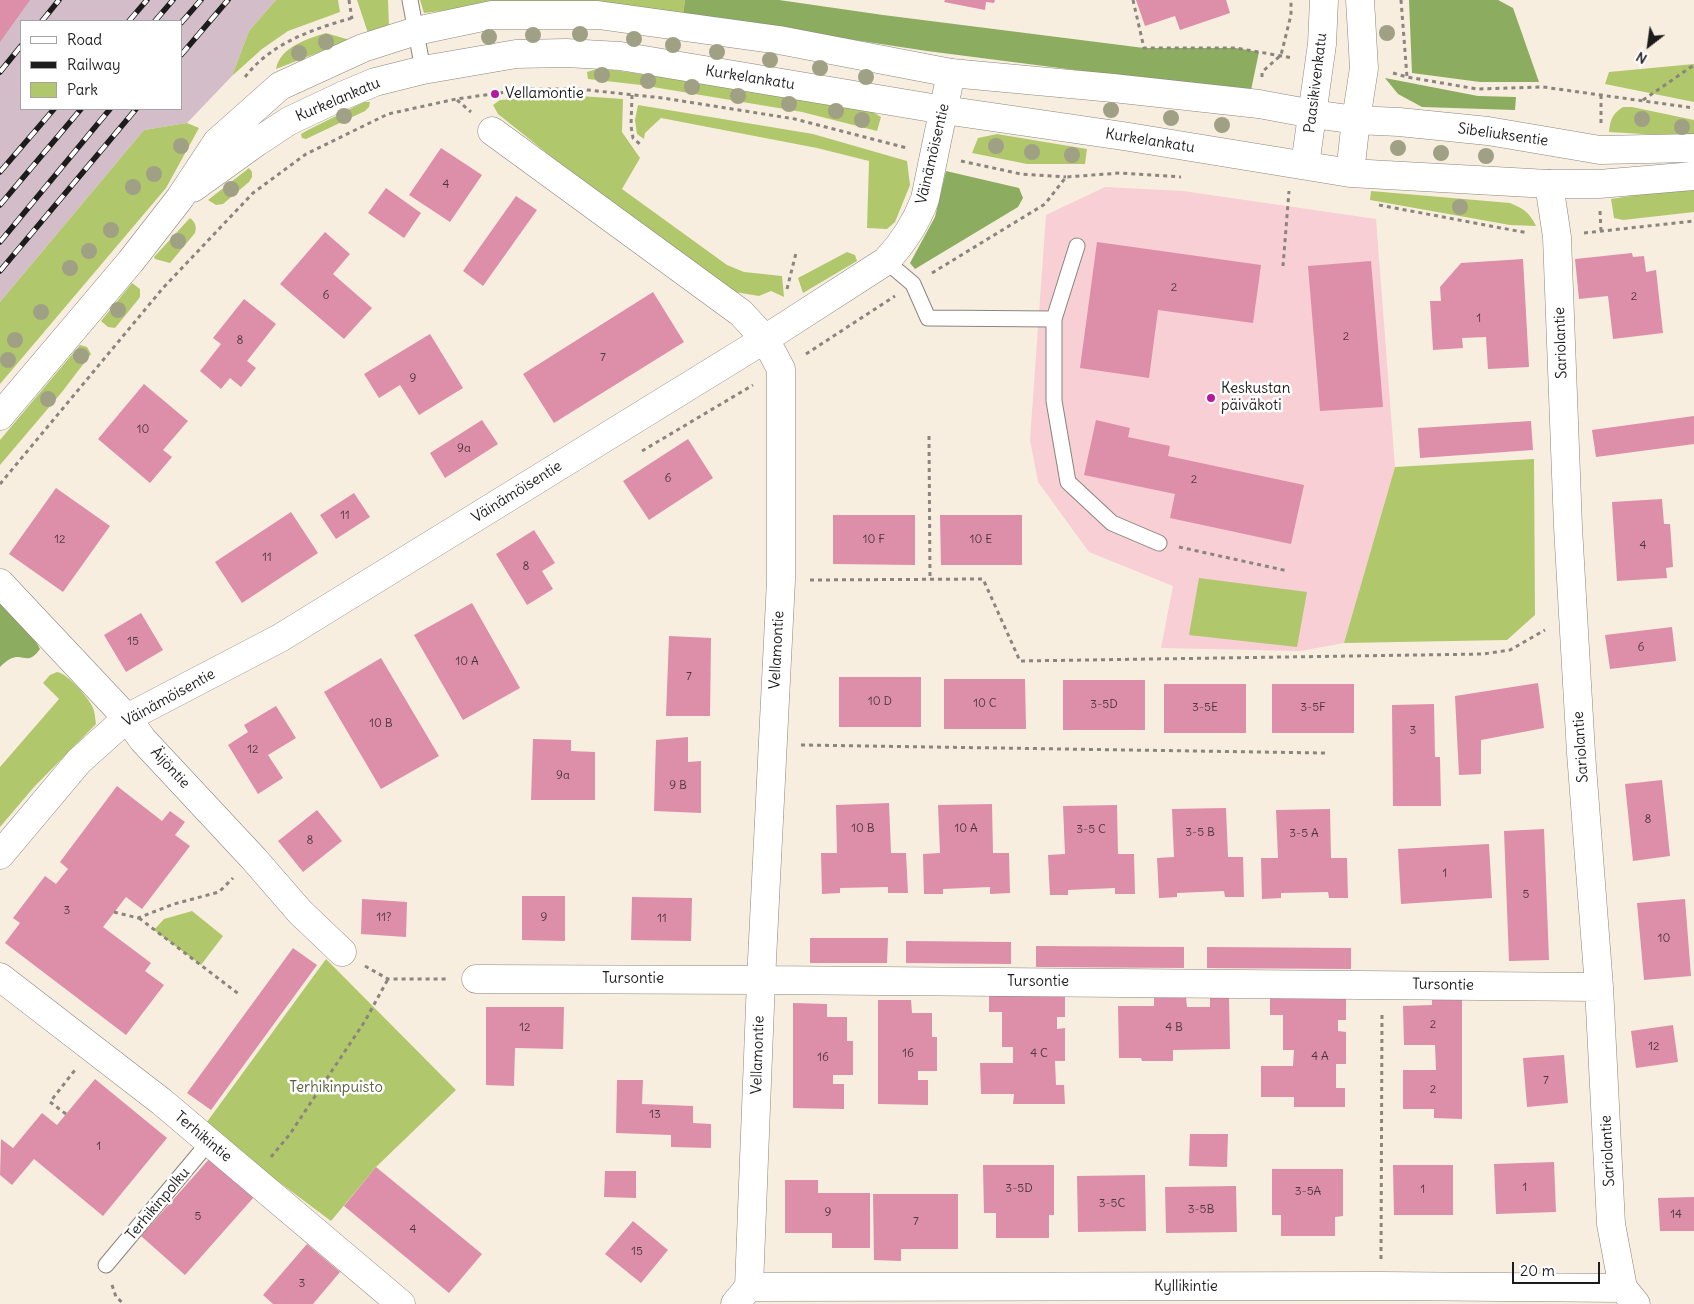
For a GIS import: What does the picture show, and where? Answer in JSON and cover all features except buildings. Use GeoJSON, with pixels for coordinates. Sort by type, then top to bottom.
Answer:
{"type":"FeatureCollection","features":[{"type":"Feature","properties":{"kind":"street","name":"Paasikivenkatu"},"geometry":{"type":"LineString","coordinates":[[1305,165],[1322,44],[1324,0]]}},
{"type":"Feature","properties":{"kind":"street"},"geometry":{"type":"LineString","coordinates":[[1360,0],[1364,68],[1350,173],[1549,184],[1599,184],[1694,176]]}},
{"type":"Feature","properties":{"kind":"street","name":"Kurkelankatu"},"geometry":{"type":"LineString","coordinates":[[0,416],[131,260],[180,198],[217,142],[280,86],[363,48],[416,32],[492,15],[598,15],[779,40],[951,73],[1249,102],[1313,114]]}},
{"type":"Feature","properties":{"kind":"street","name":"Kurkelankatu"},"geometry":{"type":"LineString","coordinates":[[180,198],[289,121],[375,82],[423,70],[516,54],[566,52],[620,56],[944,110],[1350,173]]}},
{"type":"Feature","properties":{"kind":"street","name":"Väinämöisentie"},"geometry":{"type":"LineString","coordinates":[[0,855],[79,761],[127,718],[280,638],[766,339],[886,261],[899,248],[918,217],[934,156],[951,73]]}},
{"type":"Feature","properties":{"kind":"street","name":"Sibeliuksentie"},"geometry":{"type":"LineString","coordinates":[[1313,114],[1356,120],[1399,122],[1488,131],[1600,150],[1694,148]]}},
{"type":"Feature","properties":{"kind":"street","name":"Vellamontie"},"geometry":{"type":"LineString","coordinates":[[492,130],[741,313],[766,339],[781,369],[781,580],[761,980],[742,1296]]}},
{"type":"Feature","properties":{"kind":"street","name":"Sariolantie"},"geometry":{"type":"LineString","coordinates":[[1549,184],[1557,237],[1568,527],[1581,753],[1600,987],[1611,1224],[1630,1296]]}},
{"type":"Feature","properties":{"kind":"street","name":"Äijöntie"},"geometry":{"type":"LineString","coordinates":[[0,583],[127,718],[143,740],[254,859],[300,912],[342,952]]}},
{"type":"Feature","properties":{"kind":"street","name":"Terhikintie"},"geometry":{"type":"LineString","coordinates":[[0,977],[210,1142],[401,1304]]}},
{"type":"Feature","properties":{"kind":"street","name":"Tursontie"},"geometry":{"type":"LineString","coordinates":[[476,979],[1600,987]]}},
{"type":"Feature","properties":{"kind":"street","name":"Kyllikintie"},"geometry":{"type":"LineString","coordinates":[[742,1296],[1630,1296]]}},
{"type":"Feature","properties":{"kind":"lane"},"geometry":{"type":"LineString","coordinates":[[410,0],[423,70]]}},
{"type":"Feature","properties":{"kind":"lane"},"geometry":{"type":"LineString","coordinates":[[1077,246],[1054,319],[1054,401],[1068,482],[1112,523],[1159,543]]}},
{"type":"Feature","properties":{"kind":"lane"},"geometry":{"type":"LineString","coordinates":[[886,261],[913,284],[928,318],[1054,319]]}},
{"type":"Feature","properties":{"kind":"lane","name":"Terhikinpolku"},"geometry":{"type":"LineString","coordinates":[[106,1265],[210,1142]]}},
{"type":"Feature","properties":{"kind":"path"},"geometry":{"type":"LineString","coordinates":[[1133,0],[1144,48],[1236,48],[1282,55]]}},
{"type":"Feature","properties":{"kind":"path"},"geometry":{"type":"LineString","coordinates":[[1290,15],[1291,0]]}},
{"type":"Feature","properties":{"kind":"path"},"geometry":{"type":"LineString","coordinates":[[1401,0],[1407,77],[1477,89],[1543,87],[1694,108]]}},
{"type":"Feature","properties":{"kind":"path"},"geometry":{"type":"LineString","coordinates":[[1642,100],[1694,65]]}},
{"type":"Feature","properties":{"kind":"path"},"geometry":{"type":"LineString","coordinates":[[0,484],[162,288],[253,194],[306,154],[388,114],[456,100],[529,89],[578,89],[663,98],[795,119],[934,156],[1020,174],[1066,177]]}},
{"type":"Feature","properties":{"kind":"path"},"geometry":{"type":"LineString","coordinates":[[632,95],[631,126],[633,138],[642,146]]}},
{"type":"Feature","properties":{"kind":"path"},"geometry":{"type":"LineString","coordinates":[[1283,266],[1289,188]]}},
{"type":"Feature","properties":{"kind":"path"},"geometry":{"type":"LineString","coordinates":[[787,290],[796,253]]}},
{"type":"Feature","properties":{"kind":"path"},"geometry":{"type":"LineString","coordinates":[[929,436],[930,579]]}},
{"type":"Feature","properties":{"kind":"path"},"geometry":{"type":"LineString","coordinates":[[1159,543],[1288,571]]}},
{"type":"Feature","properties":{"kind":"path"},"geometry":{"type":"LineString","coordinates":[[818,580],[983,579],[1020,661],[1483,654],[1510,650],[1548,628]]}},
{"type":"Feature","properties":{"kind":"path"},"geometry":{"type":"LineString","coordinates":[[811,745],[1325,753]]}},
{"type":"Feature","properties":{"kind":"path"},"geometry":{"type":"LineString","coordinates":[[138,918],[174,904],[219,892],[254,859]]}},
{"type":"Feature","properties":{"kind":"path"},"geometry":{"type":"LineString","coordinates":[[114,912],[138,918],[240,995]]}},
{"type":"Feature","properties":{"kind":"path"},"geometry":{"type":"LineString","coordinates":[[342,952],[388,979],[476,979]]}},
{"type":"Feature","properties":{"kind":"path"},"geometry":{"type":"LineString","coordinates":[[252,1178],[290,1134],[365,1022],[388,979]]}},
{"type":"Feature","properties":{"kind":"path"},"geometry":{"type":"LineString","coordinates":[[1381,1295],[1382,984]]}},
{"type":"Feature","properties":{"kind":"path"},"geometry":{"type":"LineString","coordinates":[[66,1114],[50,1102],[92,1048]]}},
{"type":"Feature","properties":{"kind":"shaded area"},"geometry":{"type":"Polygon","coordinates":[[[0,0],[276,0],[249,31],[232,76],[187,123],[144,130],[0,302],[0,0]]]}},
{"type":"Feature","properties":{"kind":"shaded area","name":"Keskustan päiväkoti"},"geometry":{"type":"Polygon","coordinates":[[[1105,187],[1183,191],[1376,219],[1395,467],[1344,643],[1301,651],[1161,648],[1173,586],[1089,552],[1038,482],[1030,440],[1046,215],[1105,187]]]}},
{"type":"Feature","properties":{"kind":"green space"},"geometry":{"type":"Polygon","coordinates":[[[276,0],[338,0],[340,12],[288,31],[262,49],[232,76],[249,31],[276,0]]]}},
{"type":"Feature","properties":{"kind":"green space"},"geometry":{"type":"Polygon","coordinates":[[[357,0],[388,0],[389,27],[368,33],[357,0]]]}},
{"type":"Feature","properties":{"kind":"green space"},"geometry":{"type":"Polygon","coordinates":[[[420,0],[685,0],[683,14],[497,4],[424,13],[420,0]]]}},
{"type":"Feature","properties":{"kind":"green space"},"geometry":{"type":"Polygon","coordinates":[[[685,0],[779,0],[1144,48],[1236,48],[1259,52],[1251,90],[927,51],[683,14],[685,0]]]}},
{"type":"Feature","properties":{"kind":"green space"},"geometry":{"type":"Polygon","coordinates":[[[1409,0],[1498,0],[1513,8],[1539,82],[1480,82],[1412,73],[1409,0]]]}},
{"type":"Feature","properties":{"kind":"green space"},"geometry":{"type":"Polygon","coordinates":[[[326,33],[350,40],[276,69],[283,55],[295,45],[326,33]]]}},
{"type":"Feature","properties":{"kind":"green space"},"geometry":{"type":"Polygon","coordinates":[[[1694,64],[1694,102],[1605,84],[1609,72],[1694,64]]]}},
{"type":"Feature","properties":{"kind":"green space"},"geometry":{"type":"Polygon","coordinates":[[[600,68],[852,105],[871,111],[881,117],[877,131],[802,112],[641,85],[588,79],[587,72],[600,68]]]}},
{"type":"Feature","properties":{"kind":"green space"},"geometry":{"type":"Polygon","coordinates":[[[1385,78],[1478,96],[1516,97],[1515,110],[1422,107],[1398,94],[1385,78]]]}},
{"type":"Feature","properties":{"kind":"green space"},"geometry":{"type":"Polygon","coordinates":[[[566,95],[623,99],[622,132],[640,158],[622,189],[727,265],[744,272],[782,276],[784,297],[771,291],[759,296],[729,291],[548,154],[498,114],[493,105],[500,100],[566,95]]]}},
{"type":"Feature","properties":{"kind":"green space"},"geometry":{"type":"Polygon","coordinates":[[[364,102],[370,102],[369,107],[365,111],[306,139],[302,138],[301,134],[364,102]]]}},
{"type":"Feature","properties":{"kind":"green space"},"geometry":{"type":"Polygon","coordinates":[[[638,105],[813,134],[907,161],[910,185],[895,222],[887,229],[867,228],[869,161],[817,148],[661,118],[645,133],[644,139],[637,134],[635,120],[638,105]]]}},
{"type":"Feature","properties":{"kind":"green space"},"geometry":{"type":"Polygon","coordinates":[[[1623,107],[1632,107],[1694,120],[1694,137],[1609,132],[1612,118],[1623,107]]]}},
{"type":"Feature","properties":{"kind":"green space"},"geometry":{"type":"Polygon","coordinates":[[[187,123],[199,128],[166,188],[0,384],[0,302],[144,130],[187,123]]]}},
{"type":"Feature","properties":{"kind":"green space"},"geometry":{"type":"Polygon","coordinates":[[[997,134],[1087,149],[1085,164],[1027,164],[972,153],[978,138],[997,134]]]}},
{"type":"Feature","properties":{"kind":"green space"},"geometry":{"type":"Polygon","coordinates":[[[249,168],[252,172],[252,177],[249,182],[223,204],[216,205],[208,200],[249,168]]]}},
{"type":"Feature","properties":{"kind":"green space"},"geometry":{"type":"Polygon","coordinates":[[[946,171],[1019,188],[1023,198],[1018,207],[915,269],[910,263],[935,217],[946,171]]]}},
{"type":"Feature","properties":{"kind":"green space"},"geometry":{"type":"Polygon","coordinates":[[[1694,186],[1694,212],[1623,220],[1614,218],[1611,199],[1694,186]]]}},
{"type":"Feature","properties":{"kind":"green space"},"geometry":{"type":"Polygon","coordinates":[[[1371,191],[1510,203],[1526,212],[1536,226],[1510,225],[1370,200],[1371,191]]]}},
{"type":"Feature","properties":{"kind":"green space"},"geometry":{"type":"Polygon","coordinates":[[[190,218],[195,224],[195,233],[170,263],[155,259],[154,257],[190,218]]]}},
{"type":"Feature","properties":{"kind":"green space"},"geometry":{"type":"Polygon","coordinates":[[[847,252],[855,255],[857,261],[803,293],[798,278],[847,252]]]}},
{"type":"Feature","properties":{"kind":"green space"},"geometry":{"type":"Polygon","coordinates":[[[132,283],[140,289],[140,297],[115,328],[108,327],[101,321],[132,283]]]}},
{"type":"Feature","properties":{"kind":"green space"},"geometry":{"type":"Polygon","coordinates":[[[80,345],[87,347],[91,354],[62,392],[0,465],[0,440],[80,345]]]}},
{"type":"Feature","properties":{"kind":"green space"},"geometry":{"type":"Polygon","coordinates":[[[1534,459],[1535,615],[1507,640],[1344,643],[1395,467],[1534,459]]]}},
{"type":"Feature","properties":{"kind":"green space"},"geometry":{"type":"Polygon","coordinates":[[[1199,578],[1307,592],[1297,647],[1189,635],[1199,578]]]}},
{"type":"Feature","properties":{"kind":"green space"},"geometry":{"type":"Polygon","coordinates":[[[0,602],[34,638],[40,649],[32,657],[15,657],[0,667],[0,602]]]}},
{"type":"Feature","properties":{"kind":"green space"},"geometry":{"type":"Polygon","coordinates":[[[57,672],[72,681],[87,698],[94,710],[96,724],[34,787],[0,827],[0,767],[59,699],[43,683],[50,675],[57,672]]]}},
{"type":"Feature","properties":{"kind":"green space"},"geometry":{"type":"Polygon","coordinates":[[[192,911],[223,936],[201,965],[154,930],[164,919],[192,911]]]}},
{"type":"Feature","properties":{"kind":"green space","name":"Terhikinpuisto"},"geometry":{"type":"Polygon","coordinates":[[[326,959],[456,1090],[376,1167],[331,1221],[204,1126],[326,959]]]}},
{"type":"Feature","properties":{"kind":"railway"},"geometry":{"type":"LineString","coordinates":[[43,20],[59,0]]}},
{"type":"Feature","properties":{"kind":"railway"},"geometry":{"type":"LineString","coordinates":[[130,20],[147,0]]}},
{"type":"Feature","properties":{"kind":"railway"},"geometry":{"type":"LineString","coordinates":[[156,20],[173,0]]}},
{"type":"Feature","properties":{"kind":"railway"},"geometry":{"type":"LineString","coordinates":[[182,22],[201,0]]}},
{"type":"Feature","properties":{"kind":"railway"},"geometry":{"type":"LineString","coordinates":[[182,54],[228,0]]}},
{"type":"Feature","properties":{"kind":"railway"},"geometry":{"type":"LineString","coordinates":[[0,72],[20,47]]}},
{"type":"Feature","properties":{"kind":"railway"},"geometry":{"type":"LineString","coordinates":[[0,172],[53,110]]}},
{"type":"Feature","properties":{"kind":"railway"},"geometry":{"type":"LineString","coordinates":[[0,205],[80,110]]}},
{"type":"Feature","properties":{"kind":"railway"},"geometry":{"type":"LineString","coordinates":[[0,242],[109,110]]}},
{"type":"Feature","properties":{"kind":"railway"},"geometry":{"type":"LineString","coordinates":[[0,271],[135,110]]}},
{"type":"Feature","properties":{"kind":"place","name":"Vellamontie"},"geometry":{"type":"Point","coordinates":[495,94]}},
{"type":"Feature","properties":{"kind":"place","name":"Keskustan päiväkoti"},"geometry":{"type":"Point","coordinates":[1211,398]}}]}
